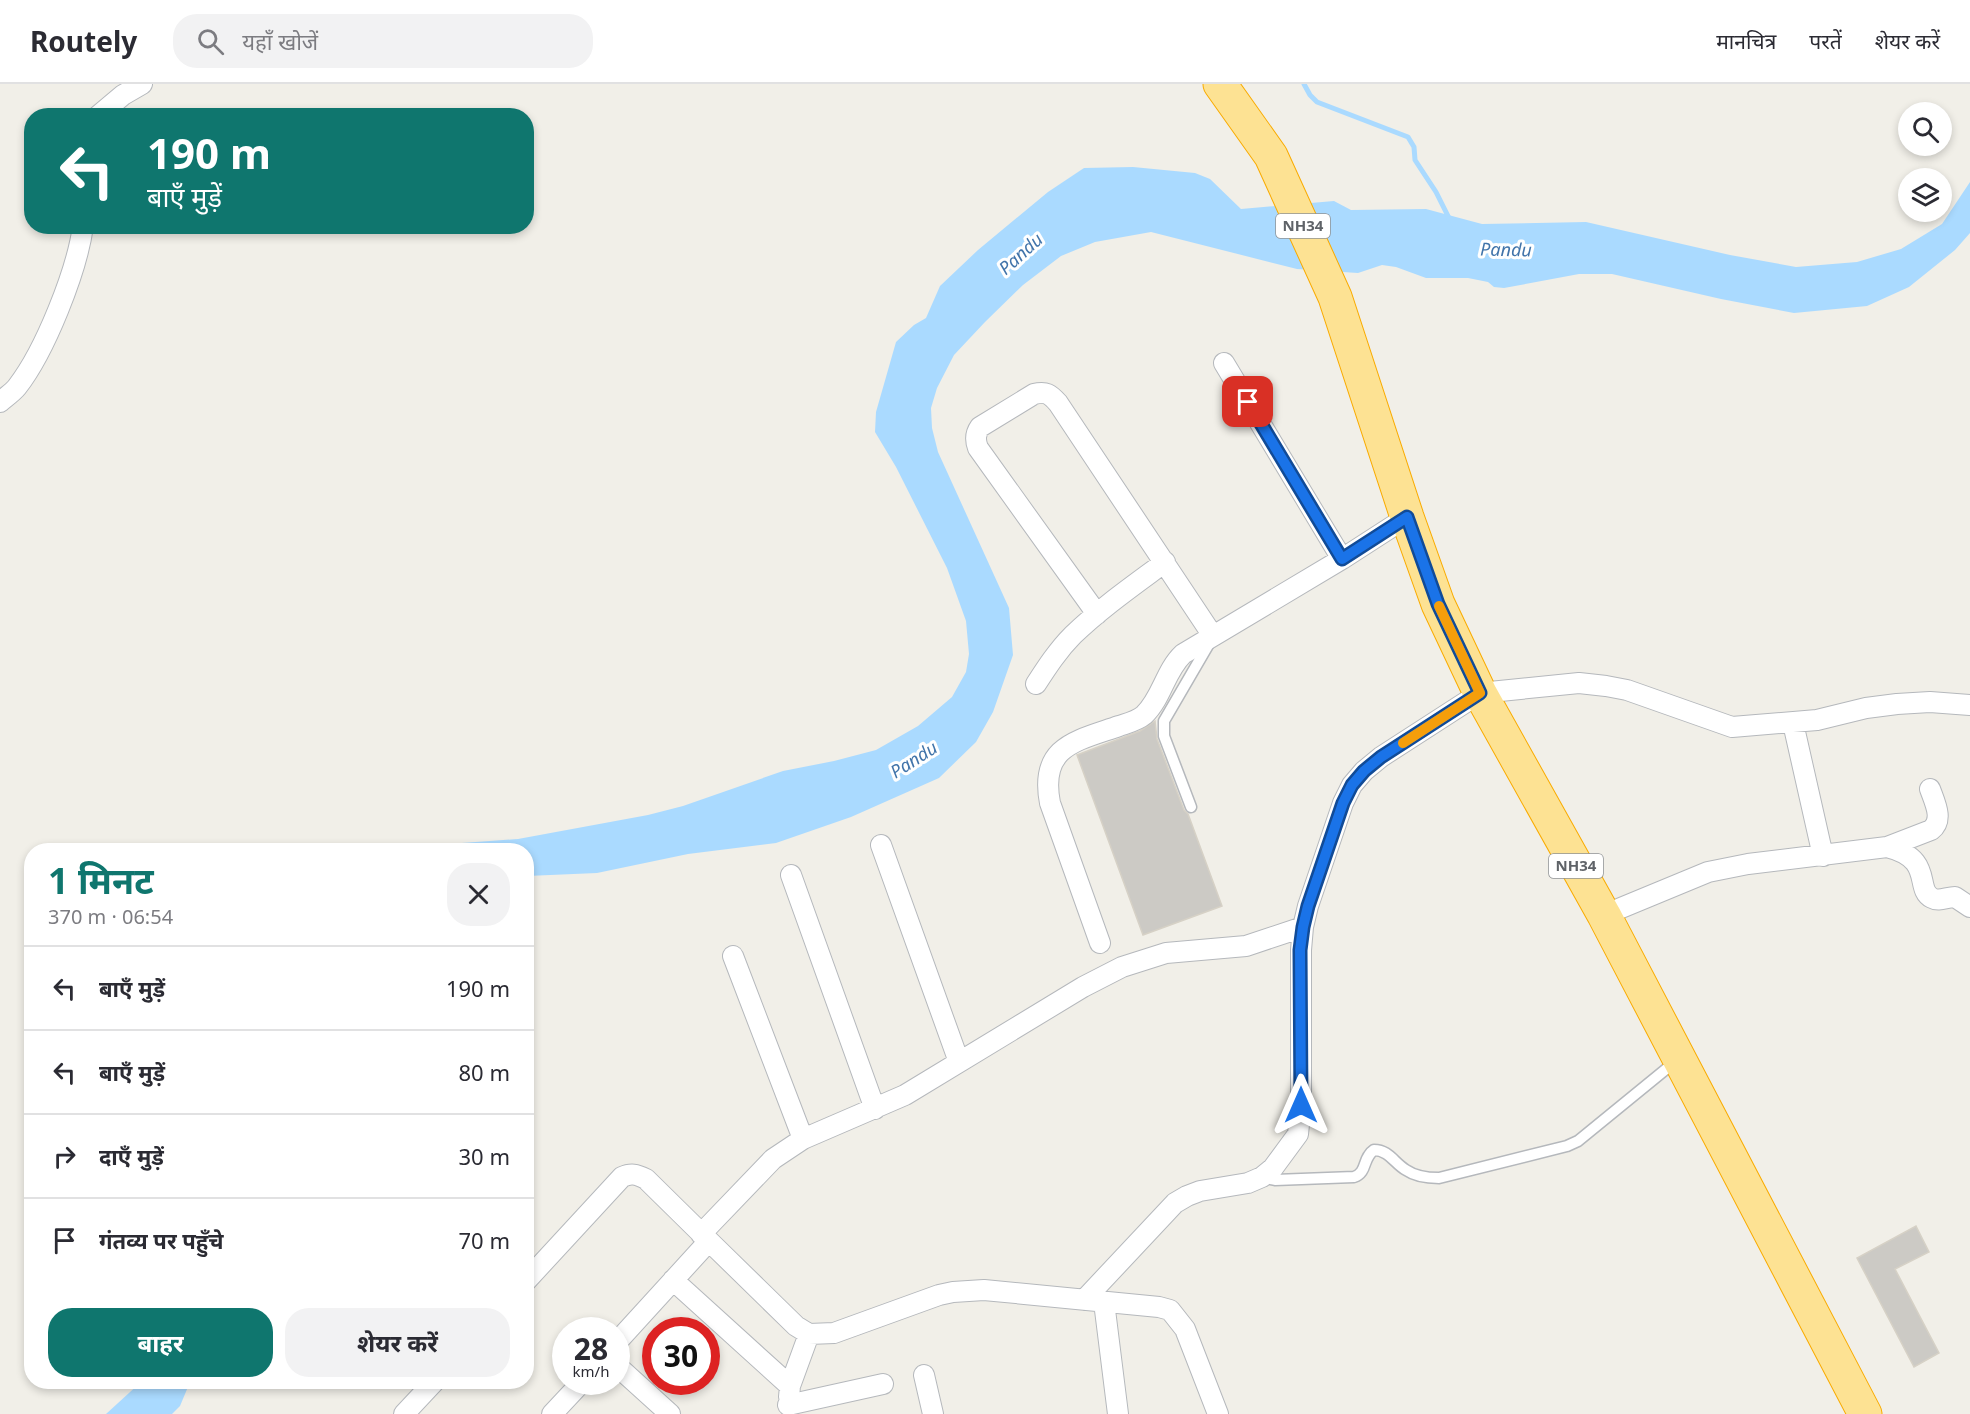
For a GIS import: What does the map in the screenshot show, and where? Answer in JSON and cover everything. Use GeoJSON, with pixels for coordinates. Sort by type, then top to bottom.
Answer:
{"type":"FeatureCollection","features":[{"type":"Feature","properties":{"kind":"highway","name":"NH34"},"geometry":{"type":"LineString","coordinates":[[1220,84],[1272,156],[1335,297],[1438,604],[1480,693],[1604,915],[1866,1414]]}},
{"type":"Feature","properties":{"kind":"street"},"geometry":{"type":"LineString","coordinates":[[108,108],[123,95],[142,84]]}},
{"type":"Feature","properties":{"kind":"street"},"geometry":{"type":"LineString","coordinates":[[0,402],[17,387],[44,341],[67,286],[82,234]]}},
{"type":"Feature","properties":{"kind":"street"},"geometry":{"type":"LineString","coordinates":[[1224,363],[1342,559]]}},
{"type":"Feature","properties":{"kind":"street"},"geometry":{"type":"LineString","coordinates":[[1097,614],[975,442],[980,427],[1034,394],[1043,392],[1050,394],[1058,402],[1213,636]]}},
{"type":"Feature","properties":{"kind":"street"},"geometry":{"type":"LineString","coordinates":[[1100,943],[1047,791],[1048,776],[1063,748],[1075,741],[1141,717],[1154,702],[1176,661],[1183,654],[1342,559],[1407,517]]}},
{"type":"Feature","properties":{"kind":"street"},"geometry":{"type":"LineString","coordinates":[[1036,684],[1056,654],[1072,636],[1165,562]]}},
{"type":"Feature","properties":{"kind":"street"},"geometry":{"type":"LineString","coordinates":[[1084,1300],[1175,1203],[1200,1191],[1248,1183],[1262,1177],[1273,1168],[1298,1134],[1301,1122],[1300,950],[1303,927],[1343,803],[1352,785],[1381,757],[1480,693],[1579,683],[1627,690],[1732,727],[1817,720],[1866,708],[1897,704],[1930,702],[1970,705]]}},
{"type":"Feature","properties":{"kind":"street"},"geometry":{"type":"LineString","coordinates":[[1793,723],[1823,856]]}},
{"type":"Feature","properties":{"kind":"street"},"geometry":{"type":"LineString","coordinates":[[1604,915],[1708,873],[1748,864],[1887,847],[1931,830],[1939,820],[1930,789]]}},
{"type":"Feature","properties":{"kind":"street"},"geometry":{"type":"LineString","coordinates":[[881,844],[959,1062]]}},
{"type":"Feature","properties":{"kind":"street"},"geometry":{"type":"LineString","coordinates":[[1887,847],[1897,849],[1913,858],[1920,868],[1925,892],[1929,896],[1941,900],[1955,897],[1970,907]]}},
{"type":"Feature","properties":{"kind":"street"},"geometry":{"type":"LineString","coordinates":[[791,875],[875,1109]]}},
{"type":"Feature","properties":{"kind":"street"},"geometry":{"type":"LineString","coordinates":[[630,1328],[673,1280],[705,1237],[773,1159],[803,1140],[905,1095],[1083,987],[1122,967],[1166,953],[1246,946],[1303,927]]}},
{"type":"Feature","properties":{"kind":"street"},"geometry":{"type":"LineString","coordinates":[[733,956],[803,1140]]}},
{"type":"Feature","properties":{"kind":"street"},"geometry":{"type":"LineString","coordinates":[[534,1272],[622,1177],[637,1174],[646,1179],[796,1326],[809,1334],[834,1333],[953,1292],[984,1290],[1159,1307],[1170,1311],[1185,1329],[1218,1414]]}},
{"type":"Feature","properties":{"kind":"street"},"geometry":{"type":"LineString","coordinates":[[673,1280],[790,1402]]}},
{"type":"Feature","properties":{"kind":"street"},"geometry":{"type":"LineString","coordinates":[[1104,1302],[1118,1414]]}},
{"type":"Feature","properties":{"kind":"street"},"geometry":{"type":"LineString","coordinates":[[790,1402],[809,1334]]}},
{"type":"Feature","properties":{"kind":"street"},"geometry":{"type":"LineString","coordinates":[[924,1375],[933,1414]]}},
{"type":"Feature","properties":{"kind":"street"},"geometry":{"type":"LineString","coordinates":[[630,1378],[670,1414]]}},
{"type":"Feature","properties":{"kind":"street"},"geometry":{"type":"LineString","coordinates":[[790,1402],[883,1384]]}},
{"type":"Feature","properties":{"kind":"street"},"geometry":{"type":"LineString","coordinates":[[404,1414],[427,1389]]}},
{"type":"Feature","properties":{"kind":"street"},"geometry":{"type":"LineString","coordinates":[[552,1414],[570,1395]]}},
{"type":"Feature","properties":{"kind":"lane"},"geometry":{"type":"LineString","coordinates":[[1191,807],[1164,736],[1164,721],[1213,636]]}},
{"type":"Feature","properties":{"kind":"lane"},"geometry":{"type":"LineString","coordinates":[[1262,1177],[1275,1180],[1354,1177],[1360,1175],[1364,1170],[1366,1159],[1374,1150],[1386,1153],[1403,1169],[1411,1173],[1439,1178],[1567,1146],[1589,1133],[1678,1059]]}},
{"type":"Feature","properties":{"kind":"water","name":"Pandu"},"geometry":{"type":"Polygon","coordinates":[[[1133,167],[1195,173],[1210,179],[1241,209],[1334,201],[1351,210],[1426,209],[1482,224],[1586,222],[1730,255],[1796,267],[1857,262],[1901,249],[1943,222],[1952,222],[1952,209],[1970,182],[1970,233],[1955,250],[1909,287],[1867,306],[1794,313],[1612,274],[1579,274],[1504,288],[1468,278],[1426,278],[1396,267],[1382,265],[1358,273],[1297,269],[1151,232],[1095,242],[1061,256],[1023,285],[985,322],[954,355],[937,388],[931,408],[932,428],[938,452],[1009,608],[1013,655],[993,712],[976,742],[939,778],[851,817],[776,843],[688,854],[597,873],[534,876],[534,843],[462,843],[518,839],[648,815],[683,806],[783,771],[876,750],[918,726],[952,697],[966,672],[969,654],[966,621],[947,568],[896,467],[875,432],[876,412],[896,342],[914,325],[926,318],[940,286],[978,250],[1048,192],[1084,168],[1133,167]]]}},
{"type":"Feature","properties":{"kind":"water"},"geometry":{"type":"Polygon","coordinates":[[[133,1389],[187,1389],[180,1406],[172,1414],[106,1414],[133,1389]]]}},
{"type":"Feature","properties":{"kind":"building"},"geometry":{"type":"Polygon","coordinates":[[[1155,721],[1157,739],[1222,906],[1143,935],[1077,755],[1140,731],[1155,721]]]}},
{"type":"Feature","properties":{"kind":"building"},"geometry":{"type":"Polygon","coordinates":[[[1916,1226],[1929,1252],[1895,1269],[1939,1353],[1914,1367],[1857,1258],[1916,1226]]]}},
{"type":"Feature","properties":{"kind":"waterway"},"geometry":{"type":"LineString","coordinates":[[1304,84],[1317,102],[1408,137],[1414,147],[1415,160],[1436,192],[1450,220]]}},
{"type":"Feature","properties":{"kind":"slow traffic"},"geometry":{"type":"LineString","coordinates":[[1403,743],[1480,693],[1439,606]]}},
{"type":"Feature","properties":{"kind":"route"},"geometry":{"type":"LineString","coordinates":[[1248,402],[1342,559],[1407,517],[1438,604],[1480,693],[1381,757],[1352,785],[1343,803],[1303,927],[1300,950],[1301,1105]]}}]}
